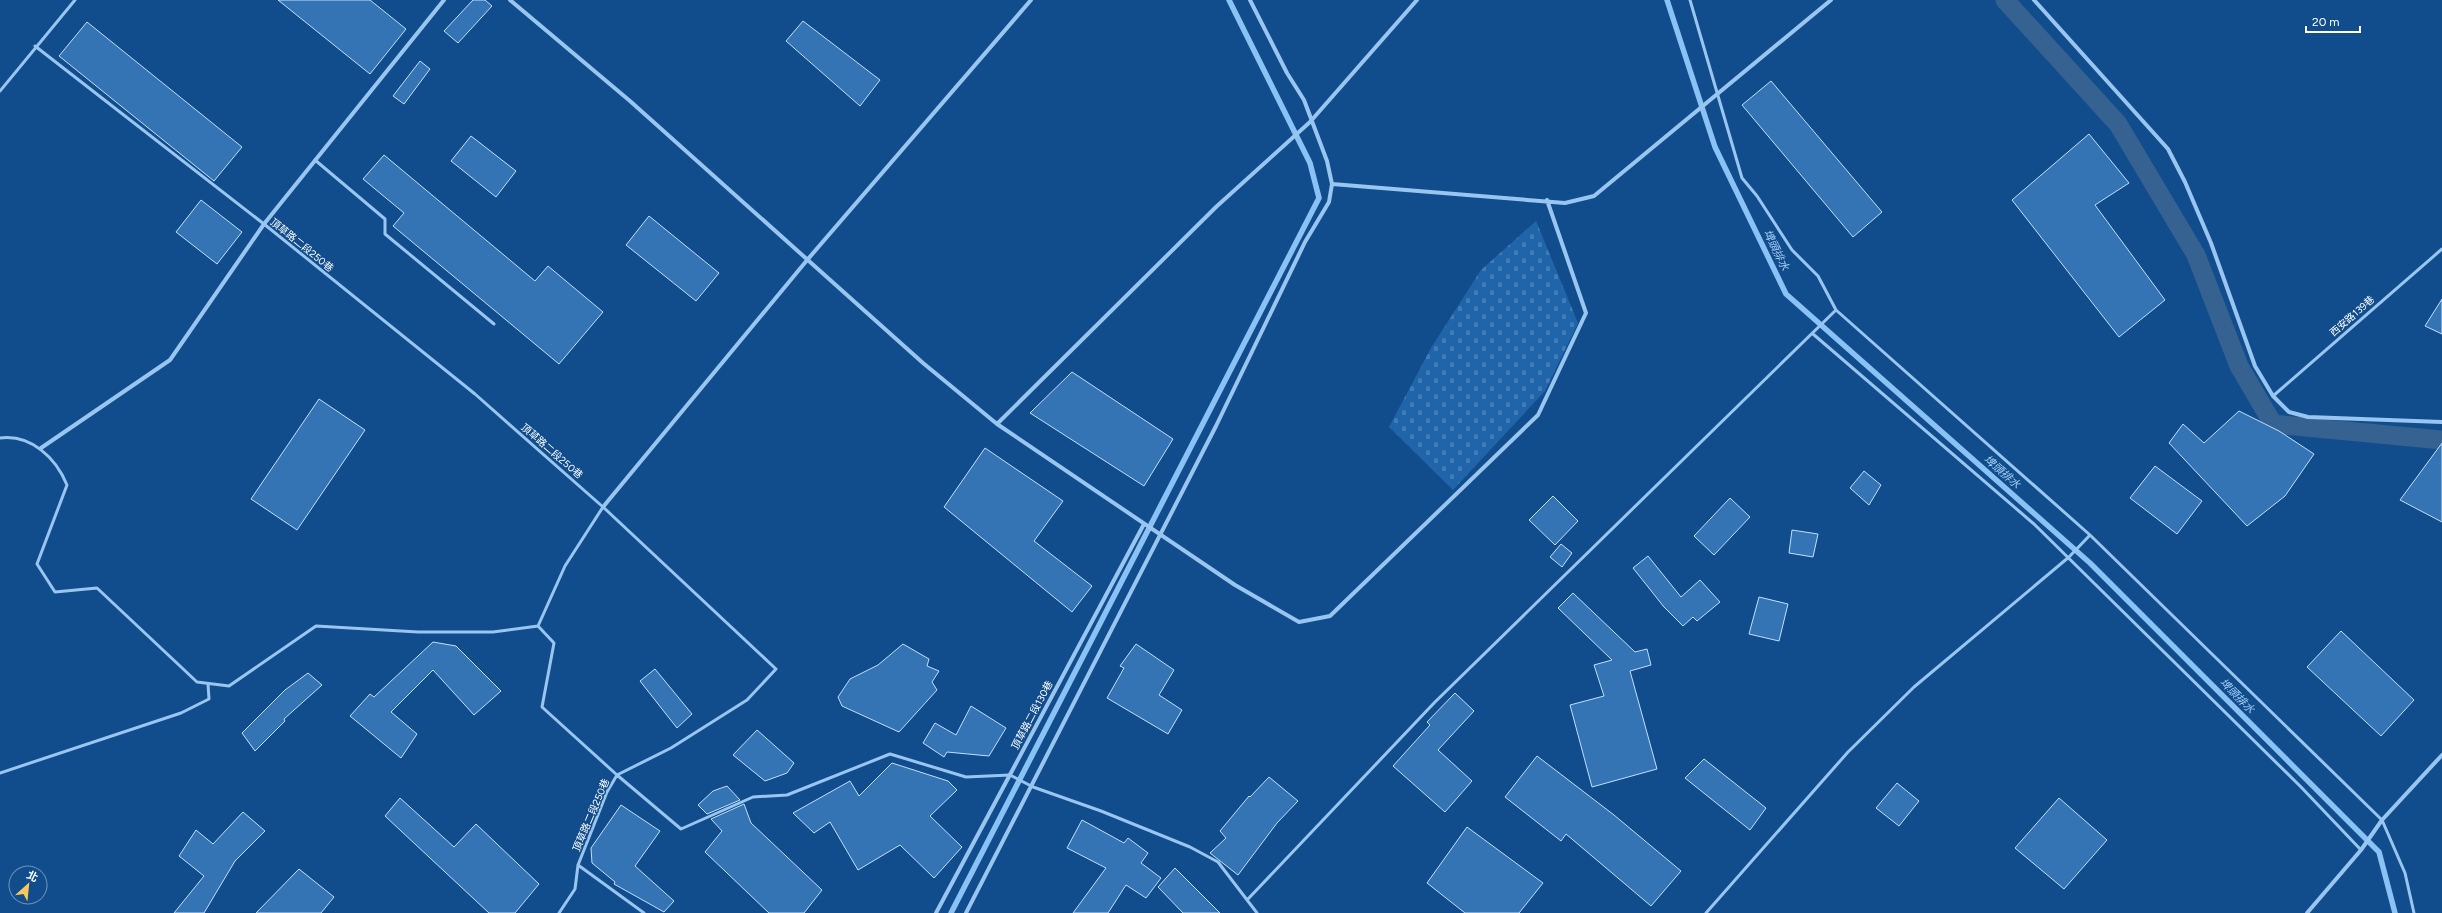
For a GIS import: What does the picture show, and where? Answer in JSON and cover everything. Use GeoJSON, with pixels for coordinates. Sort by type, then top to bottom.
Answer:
{"type":"FeatureCollection","features":[{"type":"Feature","properties":{"kind":"street"},"geometry":{"type":"LineString","coordinates":[[41,448],[170,360],[264,224],[444,0]]}},
{"type":"Feature","properties":{"kind":"street"},"geometry":{"type":"LineString","coordinates":[[510,0],[630,101],[923,363],[997,424],[1144,525],[1235,585],[1298,622],[1330,616],[1538,415],[1586,313],[1547,200]]}},
{"type":"Feature","properties":{"kind":"street"},"geometry":{"type":"LineString","coordinates":[[603,507],[808,259],[1031,0]]}},
{"type":"Feature","properties":{"kind":"street"},"geometry":{"type":"LineString","coordinates":[[966,913],[1033,787],[1158,533],[1216,426],[1305,242],[1329,202],[1332,184],[1327,162],[1310,122],[1304,100],[1287,73],[1250,0]]}},
{"type":"Feature","properties":{"kind":"street"},"geometry":{"type":"LineString","coordinates":[[997,424],[1216,207],[1310,122],[1417,0]]}},
{"type":"Feature","properties":{"kind":"street"},"geometry":{"type":"LineString","coordinates":[[1332,184],[1547,200],[1565,203],[1594,196],[1831,0]]}},
{"type":"Feature","properties":{"kind":"street"},"geometry":{"type":"LineString","coordinates":[[2034,0],[2168,149],[2186,182],[2211,243],[2255,366],[2273,396],[2289,412],[2308,417],[2442,422]]}},
{"type":"Feature","properties":{"kind":"street","name":"頂草路二段130巷"},"geometry":{"type":"LineString","coordinates":[[936,913],[1144,525]]}},
{"type":"Feature","properties":{"kind":"street"},"geometry":{"type":"LineString","coordinates":[[2307,913],[2361,850],[2382,820],[2442,755]]}},
{"type":"Feature","properties":{"kind":"lane"},"geometry":{"type":"LineString","coordinates":[[0,91],[35,46],[75,0]]}},
{"type":"Feature","properties":{"kind":"lane"},"geometry":{"type":"LineString","coordinates":[[1690,0],[1742,178],[1757,196],[1792,250],[1818,276],[1836,310],[2090,535],[2382,820],[2405,873],[2414,913]]}},
{"type":"Feature","properties":{"kind":"lane","name":"頂草路二段250巷"},"geometry":{"type":"LineString","coordinates":[[35,46],[264,224],[474,394],[603,507],[776,669],[747,700],[671,748],[616,775],[607,792],[578,865],[576,889],[559,913]]}},
{"type":"Feature","properties":{"kind":"lane"},"geometry":{"type":"LineString","coordinates":[[315,160],[385,219],[385,234],[494,324]]}},
{"type":"Feature","properties":{"kind":"lane","name":"西安路139巷"},"geometry":{"type":"LineString","coordinates":[[2273,396],[2442,249]]}},
{"type":"Feature","properties":{"kind":"lane"},"geometry":{"type":"LineString","coordinates":[[1248,898],[1436,702],[1836,310]]}},
{"type":"Feature","properties":{"kind":"lane"},"geometry":{"type":"LineString","coordinates":[[1813,334],[2034,524],[2301,787],[2361,850]]}},
{"type":"Feature","properties":{"kind":"lane"},"geometry":{"type":"LineString","coordinates":[[0,438],[10,436],[41,448],[60,469],[67,485],[37,564],[55,592],[97,588],[197,682],[229,686],[316,626],[418,632],[493,632],[538,626]]}},
{"type":"Feature","properties":{"kind":"lane"},"geometry":{"type":"LineString","coordinates":[[538,626],[564,566],[603,507]]}},
{"type":"Feature","properties":{"kind":"lane"},"geometry":{"type":"LineString","coordinates":[[1706,913],[1848,752],[1914,687],[2069,557],[2090,535]]}},
{"type":"Feature","properties":{"kind":"lane"},"geometry":{"type":"LineString","coordinates":[[538,626],[554,644],[542,707],[616,775],[681,829],[753,797],[787,795],[890,754],[966,777],[1010,775],[1033,787],[1101,811],[1190,847],[1218,862],[1248,898],[1257,913]]}},
{"type":"Feature","properties":{"kind":"lane"},"geometry":{"type":"LineString","coordinates":[[0,773],[181,713],[209,699],[208,684]]}},
{"type":"Feature","properties":{"kind":"lane"},"geometry":{"type":"LineString","coordinates":[[578,865],[644,913]]}},
{"type":"Feature","properties":{"kind":"green space"},"geometry":{"type":"Polygon","coordinates":[[[1536,221],[1578,323],[1545,391],[1453,490],[1389,427],[1431,348],[1481,270],[1536,221]]]}},
{"type":"Feature","properties":{"kind":"building"},"geometry":{"type":"Polygon","coordinates":[[[278,0],[370,0],[406,29],[370,74],[278,0]]]}},
{"type":"Feature","properties":{"kind":"building"},"geometry":{"type":"Polygon","coordinates":[[[473,0],[485,0],[492,6],[458,43],[444,31],[473,0]]]}},
{"type":"Feature","properties":{"kind":"building"},"geometry":{"type":"Polygon","coordinates":[[[803,21],[880,80],[860,106],[786,41],[803,21]]]}},
{"type":"Feature","properties":{"kind":"building"},"geometry":{"type":"Polygon","coordinates":[[[87,22],[242,147],[214,181],[59,56],[87,22]]]}},
{"type":"Feature","properties":{"kind":"building"},"geometry":{"type":"Polygon","coordinates":[[[420,61],[430,69],[404,104],[393,96],[420,61]]]}},
{"type":"Feature","properties":{"kind":"building"},"geometry":{"type":"Polygon","coordinates":[[[1771,81],[1882,212],[1853,237],[1742,105],[1771,81]]]}},
{"type":"Feature","properties":{"kind":"building"},"geometry":{"type":"Polygon","coordinates":[[[2089,134],[2129,183],[2095,205],[2165,300],[2119,337],[2012,200],[2089,134]]]}},
{"type":"Feature","properties":{"kind":"building"},"geometry":{"type":"Polygon","coordinates":[[[471,136],[516,171],[496,197],[451,161],[471,136]]]}},
{"type":"Feature","properties":{"kind":"building"},"geometry":{"type":"Polygon","coordinates":[[[384,155],[535,281],[548,266],[603,312],[559,364],[393,226],[404,213],[363,179],[384,155]]]}},
{"type":"Feature","properties":{"kind":"building"},"geometry":{"type":"Polygon","coordinates":[[[201,200],[242,232],[217,264],[176,232],[201,200]]]}},
{"type":"Feature","properties":{"kind":"building"},"geometry":{"type":"Polygon","coordinates":[[[649,216],[719,273],[696,301],[626,245],[649,216]]]}},
{"type":"Feature","properties":{"kind":"building"},"geometry":{"type":"Polygon","coordinates":[[[2442,299],[2442,334],[2425,326],[2442,299]]]}},
{"type":"Feature","properties":{"kind":"building"},"geometry":{"type":"Polygon","coordinates":[[[1072,372],[1173,439],[1144,486],[1030,413],[1072,372]]]}},
{"type":"Feature","properties":{"kind":"building"},"geometry":{"type":"Polygon","coordinates":[[[319,399],[365,430],[297,530],[251,499],[319,399]]]}},
{"type":"Feature","properties":{"kind":"building"},"geometry":{"type":"Polygon","coordinates":[[[2239,411],[2279,431],[2314,454],[2285,496],[2247,526],[2169,443],[2183,424],[2204,443],[2239,411]]]}},
{"type":"Feature","properties":{"kind":"building"},"geometry":{"type":"Polygon","coordinates":[[[2442,443],[2442,522],[2400,500],[2442,443]]]}},
{"type":"Feature","properties":{"kind":"building"},"geometry":{"type":"Polygon","coordinates":[[[985,448],[1063,501],[1034,541],[1092,586],[1072,612],[944,507],[985,448]]]}},
{"type":"Feature","properties":{"kind":"building"},"geometry":{"type":"Polygon","coordinates":[[[2155,466],[2202,501],[2177,534],[2130,498],[2155,466]]]}},
{"type":"Feature","properties":{"kind":"building"},"geometry":{"type":"Polygon","coordinates":[[[1864,471],[1881,485],[1869,505],[1850,488],[1864,471]]]}},
{"type":"Feature","properties":{"kind":"building"},"geometry":{"type":"Polygon","coordinates":[[[1553,496],[1578,521],[1555,545],[1529,520],[1553,496]]]}},
{"type":"Feature","properties":{"kind":"building"},"geometry":{"type":"Polygon","coordinates":[[[1730,498],[1750,517],[1714,555],[1694,536],[1730,498]]]}},
{"type":"Feature","properties":{"kind":"building"},"geometry":{"type":"Polygon","coordinates":[[[1792,530],[1818,534],[1813,557],[1789,553],[1792,530]]]}},
{"type":"Feature","properties":{"kind":"building"},"geometry":{"type":"Polygon","coordinates":[[[1561,544],[1572,553],[1562,567],[1550,557],[1561,544]]]}},
{"type":"Feature","properties":{"kind":"building"},"geometry":{"type":"Polygon","coordinates":[[[1648,556],[1681,597],[1700,580],[1720,602],[1697,621],[1693,617],[1683,626],[1664,607],[1633,568],[1648,556]]]}},
{"type":"Feature","properties":{"kind":"building"},"geometry":{"type":"Polygon","coordinates":[[[1573,593],[1635,652],[1647,649],[1651,665],[1630,671],[1657,769],[1592,787],[1570,705],[1604,696],[1594,665],[1612,660],[1558,608],[1573,593]]]}},
{"type":"Feature","properties":{"kind":"building"},"geometry":{"type":"Polygon","coordinates":[[[1759,597],[1788,604],[1779,641],[1749,634],[1759,597]]]}},
{"type":"Feature","properties":{"kind":"building"},"geometry":{"type":"Polygon","coordinates":[[[2341,631],[2414,700],[2381,736],[2307,667],[2341,631]]]}},
{"type":"Feature","properties":{"kind":"building"},"geometry":{"type":"Polygon","coordinates":[[[433,642],[456,646],[501,691],[474,715],[433,670],[391,712],[417,734],[401,758],[350,716],[370,694],[374,697],[433,642]]]}},
{"type":"Feature","properties":{"kind":"building"},"geometry":{"type":"Polygon","coordinates":[[[903,644],[929,659],[927,666],[939,671],[932,682],[937,690],[899,732],[842,706],[838,697],[850,679],[878,665],[903,644]]]}},
{"type":"Feature","properties":{"kind":"building"},"geometry":{"type":"Polygon","coordinates":[[[1136,644],[1174,670],[1159,695],[1182,710],[1168,734],[1107,698],[1124,668],[1120,666],[1136,644]]]}},
{"type":"Feature","properties":{"kind":"building"},"geometry":{"type":"Polygon","coordinates":[[[655,669],[692,714],[677,728],[640,681],[655,669]]]}},
{"type":"Feature","properties":{"kind":"building"},"geometry":{"type":"Polygon","coordinates":[[[308,673],[322,685],[284,719],[285,721],[255,751],[242,733],[285,690],[308,673]]]}},
{"type":"Feature","properties":{"kind":"building"},"geometry":{"type":"Polygon","coordinates":[[[1455,693],[1474,711],[1438,750],[1472,781],[1445,812],[1393,766],[1430,725],[1427,722],[1455,693]]]}},
{"type":"Feature","properties":{"kind":"building"},"geometry":{"type":"Polygon","coordinates":[[[971,706],[1006,728],[989,756],[947,752],[944,757],[923,743],[935,723],[956,735],[971,706]]]}},
{"type":"Feature","properties":{"kind":"building"},"geometry":{"type":"Polygon","coordinates":[[[757,730],[794,763],[787,773],[765,781],[733,755],[757,730]]]}},
{"type":"Feature","properties":{"kind":"building"},"geometry":{"type":"Polygon","coordinates":[[[1537,756],[1614,815],[1681,871],[1651,906],[1566,834],[1561,841],[1505,797],[1537,756]]]}},
{"type":"Feature","properties":{"kind":"building"},"geometry":{"type":"Polygon","coordinates":[[[1704,759],[1766,808],[1750,830],[1685,778],[1704,759]]]}},
{"type":"Feature","properties":{"kind":"building"},"geometry":{"type":"Polygon","coordinates":[[[892,763],[948,781],[957,790],[930,816],[962,847],[934,878],[900,845],[858,870],[830,822],[814,833],[793,813],[850,781],[859,796],[892,763]]]}},
{"type":"Feature","properties":{"kind":"building"},"geometry":{"type":"Polygon","coordinates":[[[1269,777],[1298,801],[1277,823],[1238,875],[1210,853],[1226,838],[1220,831],[1249,796],[1250,797],[1269,777]]]}},
{"type":"Feature","properties":{"kind":"building"},"geometry":{"type":"Polygon","coordinates":[[[1897,783],[1919,801],[1899,826],[1876,808],[1897,783]]]}},
{"type":"Feature","properties":{"kind":"building"},"geometry":{"type":"Polygon","coordinates":[[[727,786],[740,800],[707,814],[698,805],[713,791],[727,786]]]}},
{"type":"Feature","properties":{"kind":"building"},"geometry":{"type":"Polygon","coordinates":[[[400,798],[454,847],[476,824],[539,884],[515,913],[489,913],[385,816],[400,798]]]}},
{"type":"Feature","properties":{"kind":"building"},"geometry":{"type":"Polygon","coordinates":[[[2059,798],[2107,840],[2064,889],[2015,848],[2059,798]]]}},
{"type":"Feature","properties":{"kind":"building"},"geometry":{"type":"Polygon","coordinates":[[[744,804],[751,823],[822,890],[804,913],[769,913],[705,852],[722,831],[711,819],[744,804]]]}},
{"type":"Feature","properties":{"kind":"building"},"geometry":{"type":"Polygon","coordinates":[[[621,805],[660,831],[635,866],[674,901],[664,912],[614,884],[615,882],[592,863],[591,848],[621,805]]]}},
{"type":"Feature","properties":{"kind":"building"},"geometry":{"type":"Polygon","coordinates":[[[243,812],[265,831],[235,861],[204,913],[174,913],[204,876],[179,856],[196,830],[213,844],[243,812]]]}},
{"type":"Feature","properties":{"kind":"building"},"geometry":{"type":"Polygon","coordinates":[[[1082,820],[1124,843],[1128,838],[1148,853],[1141,863],[1161,878],[1146,898],[1126,885],[1108,913],[1073,913],[1106,868],[1067,848],[1082,820]]]}},
{"type":"Feature","properties":{"kind":"building"},"geometry":{"type":"Polygon","coordinates":[[[1467,827],[1543,883],[1519,913],[1465,913],[1427,883],[1467,827]]]}},
{"type":"Feature","properties":{"kind":"building"},"geometry":{"type":"Polygon","coordinates":[[[1175,868],[1220,913],[1183,913],[1158,887],[1175,868]]]}},
{"type":"Feature","properties":{"kind":"building"},"geometry":{"type":"Polygon","coordinates":[[[299,869],[334,897],[321,913],[256,913],[299,869]]]}},
{"type":"Feature","properties":{"kind":"waterway"},"geometry":{"type":"LineString","coordinates":[[951,913],[1319,198],[1310,163],[1229,0]]}},
{"type":"Feature","properties":{"kind":"waterway","name":"埤頭排水"},"geometry":{"type":"LineString","coordinates":[[1667,0],[1715,147],[1786,294],[2090,563],[2379,852],[2395,913]]}},
{"type":"Feature","properties":{"kind":"waterway"},"geometry":{"type":"LineString","coordinates":[[2005,0],[2118,124],[2196,255],[2239,366],[2273,424],[2442,440]]}}]}
